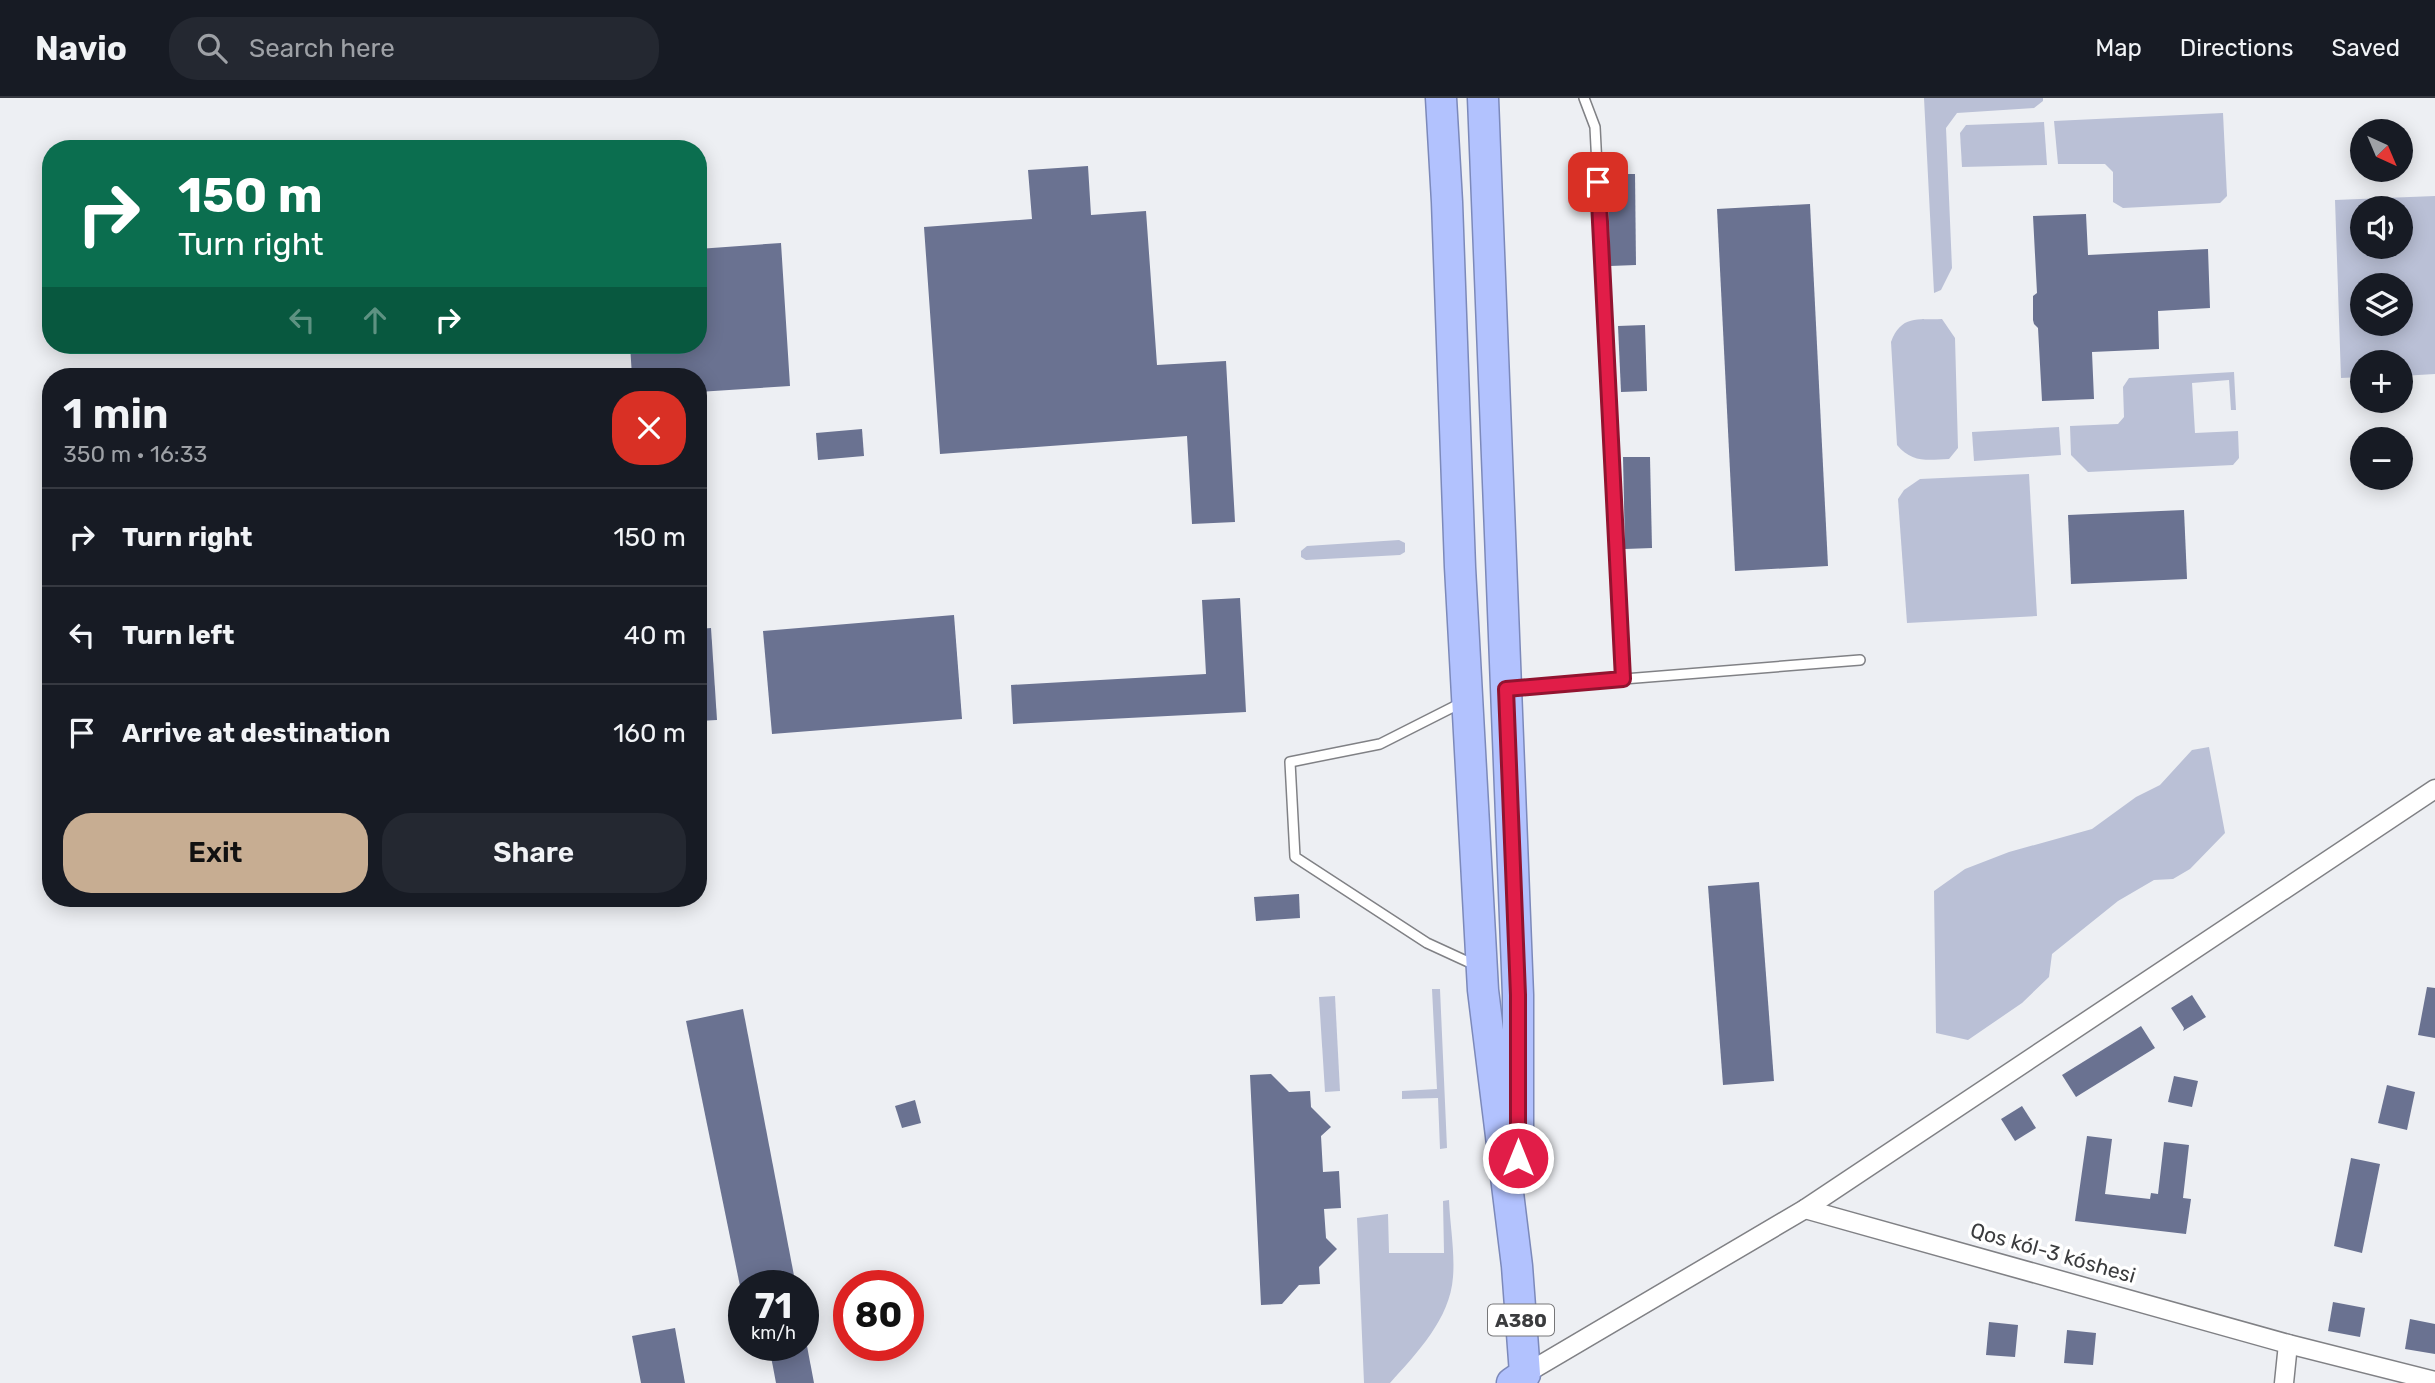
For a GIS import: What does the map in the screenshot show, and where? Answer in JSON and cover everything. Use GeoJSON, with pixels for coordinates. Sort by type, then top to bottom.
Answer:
{"type":"FeatureCollection","features":[{"type":"Feature","properties":{"kind":"highway"},"geometry":{"type":"LineString","coordinates":[[1424,98],[1447,202]]}},
{"type":"Feature","properties":{"kind":"highway","name":"A380"},"geometry":{"type":"LineString","coordinates":[[1441,98],[1457,498],[1482,968],[1517,1266]]}},
{"type":"Feature","properties":{"kind":"highway","name":"A380"},"geometry":{"type":"LineString","coordinates":[[1485,107],[1518,995],[1519,1379]]}},
{"type":"Feature","properties":{"kind":"street"},"geometry":{"type":"LineString","coordinates":[[1519,1379],[1805,1209],[2435,789]]}},
{"type":"Feature","properties":{"kind":"street","name":"Qos kól-3 kóshesi"},"geometry":{"type":"LineString","coordinates":[[1805,1209],[2288,1344],[2435,1381]]}},
{"type":"Feature","properties":{"kind":"street"},"geometry":{"type":"LineString","coordinates":[[2284,1383],[2288,1344]]}},
{"type":"Feature","properties":{"kind":"lane"},"geometry":{"type":"LineString","coordinates":[[1584,98],[1595,127],[1623,679]]}},
{"type":"Feature","properties":{"kind":"lane"},"geometry":{"type":"LineString","coordinates":[[1506,689],[1860,660]]}},
{"type":"Feature","properties":{"kind":"lane"},"geometry":{"type":"LineString","coordinates":[[1468,700],[1380,744],[1290,762],[1295,857],[1427,943],[1482,968]]}},
{"type":"Feature","properties":{"kind":"shaded area"},"geometry":{"type":"Polygon","coordinates":[[[1924,98],[2043,98],[2034,108],[1957,113],[1946,128],[1952,268],[1941,290],[1934,293],[1924,98]]]}},
{"type":"Feature","properties":{"kind":"shaded area"},"geometry":{"type":"Polygon","coordinates":[[[2223,113],[2227,196],[2220,203],[2123,208],[2113,202],[2113,172],[2105,164],[2058,164],[2054,121],[2223,113]]]}},
{"type":"Feature","properties":{"kind":"shaded area"},"geometry":{"type":"Polygon","coordinates":[[[2044,122],[2047,165],[1962,167],[1960,133],[1966,125],[2044,122]]]}},
{"type":"Feature","properties":{"kind":"shaded area"},"geometry":{"type":"Polygon","coordinates":[[[2435,196],[2435,374],[2413,375],[2413,350],[2350,350],[2350,378],[2341,378],[2335,200],[2350,199],[2350,259],[2413,259],[2413,197],[2435,196]]]}},
{"type":"Feature","properties":{"kind":"shaded area"},"geometry":{"type":"Polygon","coordinates":[[[1942,319],[1955,338],[1958,448],[1949,459],[1914,458],[1897,445],[1891,342],[1895,333],[1905,323],[1942,319]]]}},
{"type":"Feature","properties":{"kind":"shaded area"},"geometry":{"type":"Polygon","coordinates":[[[2234,372],[2236,410],[2231,410],[2229,380],[2192,383],[2195,433],[2238,431],[2239,458],[2233,465],[2088,472],[2071,455],[2070,426],[2118,424],[2124,417],[2123,387],[2129,378],[2234,372]]]}},
{"type":"Feature","properties":{"kind":"shaded area"},"geometry":{"type":"Polygon","coordinates":[[[2059,427],[2061,455],[1974,461],[1972,432],[2059,427]]]}},
{"type":"Feature","properties":{"kind":"shaded area"},"geometry":{"type":"Polygon","coordinates":[[[2029,474],[2037,616],[1907,623],[1898,499],[1904,490],[1920,479],[2029,474]]]}},
{"type":"Feature","properties":{"kind":"shaded area"},"geometry":{"type":"Polygon","coordinates":[[[1399,540],[1405,543],[1405,552],[1400,555],[1306,560],[1301,557],[1301,551],[1307,546],[1399,540]]]}},
{"type":"Feature","properties":{"kind":"shaded area"},"geometry":{"type":"Polygon","coordinates":[[[2209,747],[2225,833],[2190,869],[2173,879],[2154,880],[2118,901],[2052,954],[2049,977],[2022,1003],[1968,1040],[1936,1033],[1934,891],[1965,869],[2009,852],[2092,829],[2136,797],[2160,785],[2192,750],[2209,747]]]}},
{"type":"Feature","properties":{"kind":"shaded area"},"geometry":{"type":"Polygon","coordinates":[[[1432,989],[1440,989],[1447,1148],[1440,1149],[1438,1098],[1402,1099],[1402,1091],[1437,1089],[1432,989]]]}},
{"type":"Feature","properties":{"kind":"shaded area"},"geometry":{"type":"Polygon","coordinates":[[[1335,996],[1340,1091],[1325,1092],[1319,997],[1335,996]]]}},
{"type":"Feature","properties":{"kind":"shaded area"},"geometry":{"type":"Polygon","coordinates":[[[1449,1200],[1453,1277],[1446,1307],[1411,1360],[1390,1383],[1364,1383],[1357,1218],[1388,1214],[1389,1253],[1444,1253],[1443,1201],[1449,1200]]]}},
{"type":"Feature","properties":{"kind":"building"},"geometry":{"type":"Polygon","coordinates":[[[1088,166],[1091,215],[1146,211],[1157,365],[1226,361],[1235,522],[1192,524],[1187,436],[940,454],[924,227],[1032,219],[1028,170],[1088,166]]]}},
{"type":"Feature","properties":{"kind":"building"},"geometry":{"type":"Polygon","coordinates":[[[1608,174],[1635,174],[1636,265],[1610,266],[1608,174]]]}},
{"type":"Feature","properties":{"kind":"building"},"geometry":{"type":"Polygon","coordinates":[[[1810,204],[1828,566],[1735,571],[1717,209],[1810,204]]]}},
{"type":"Feature","properties":{"kind":"building"},"geometry":{"type":"Polygon","coordinates":[[[2086,214],[2088,255],[2208,249],[2210,308],[2158,311],[2159,349],[2092,352],[2094,399],[2042,401],[2038,328],[2033,320],[2033,296],[2037,293],[2033,216],[2086,214]]]}},
{"type":"Feature","properties":{"kind":"building"},"geometry":{"type":"Polygon","coordinates":[[[781,243],[790,386],[707,391],[707,368],[631,368],[631,354],[707,354],[707,248],[781,243]]]}},
{"type":"Feature","properties":{"kind":"building"},"geometry":{"type":"Polygon","coordinates":[[[1645,325],[1647,391],[1621,392],[1618,326],[1645,325]]]}},
{"type":"Feature","properties":{"kind":"building"},"geometry":{"type":"Polygon","coordinates":[[[862,429],[864,456],[818,460],[816,433],[862,429]]]}},
{"type":"Feature","properties":{"kind":"building"},"geometry":{"type":"Polygon","coordinates":[[[1623,457],[1650,457],[1652,548],[1625,549],[1623,457]]]}},
{"type":"Feature","properties":{"kind":"building"},"geometry":{"type":"Polygon","coordinates":[[[2184,510],[2187,579],[2071,584],[2068,515],[2184,510]]]}},
{"type":"Feature","properties":{"kind":"building"},"geometry":{"type":"Polygon","coordinates":[[[1240,598],[1246,712],[1013,724],[1011,685],[1206,674],[1202,600],[1240,598]]]}},
{"type":"Feature","properties":{"kind":"building"},"geometry":{"type":"Polygon","coordinates":[[[954,615],[962,719],[772,734],[763,631],[954,615]]]}},
{"type":"Feature","properties":{"kind":"building"},"geometry":{"type":"Polygon","coordinates":[[[707,628],[711,628],[717,720],[707,721],[707,628]]]}},
{"type":"Feature","properties":{"kind":"building"},"geometry":{"type":"Polygon","coordinates":[[[1759,882],[1774,1081],[1723,1085],[1708,886],[1759,882]]]}},
{"type":"Feature","properties":{"kind":"building"},"geometry":{"type":"Polygon","coordinates":[[[1299,894],[1300,918],[1256,921],[1254,897],[1299,894]]]}},
{"type":"Feature","properties":{"kind":"building"},"geometry":{"type":"Polygon","coordinates":[[[2427,987],[2435,988],[2435,1038],[2418,1035],[2427,987]]]}},
{"type":"Feature","properties":{"kind":"building"},"geometry":{"type":"Polygon","coordinates":[[[2192,995],[2206,1017],[2183,1031],[2184,1028],[2171,1008],[2192,995]]]}},
{"type":"Feature","properties":{"kind":"building"},"geometry":{"type":"Polygon","coordinates":[[[743,1009],[793,1270],[737,1270],[686,1021],[743,1009]]]}},
{"type":"Feature","properties":{"kind":"building"},"geometry":{"type":"Polygon","coordinates":[[[2141,1026],[2155,1048],[2076,1097],[2062,1075],[2141,1026]]]}},
{"type":"Feature","properties":{"kind":"building"},"geometry":{"type":"Polygon","coordinates":[[[1271,1074],[1289,1092],[1310,1091],[1311,1107],[1331,1127],[1321,1136],[1323,1172],[1339,1171],[1341,1208],[1324,1209],[1326,1238],[1337,1249],[1319,1267],[1320,1284],[1299,1285],[1282,1304],[1261,1305],[1250,1075],[1271,1074]]]}},
{"type":"Feature","properties":{"kind":"building"},"geometry":{"type":"Polygon","coordinates":[[[2174,1076],[2198,1081],[2192,1107],[2168,1102],[2174,1076]]]}},
{"type":"Feature","properties":{"kind":"building"},"geometry":{"type":"Polygon","coordinates":[[[2387,1085],[2415,1092],[2407,1130],[2378,1123],[2387,1085]]]}},
{"type":"Feature","properties":{"kind":"building"},"geometry":{"type":"Polygon","coordinates":[[[915,1100],[921,1123],[902,1128],[895,1106],[915,1100]]]}},
{"type":"Feature","properties":{"kind":"building"},"geometry":{"type":"Polygon","coordinates":[[[2022,1106],[2036,1128],[2015,1141],[2001,1119],[2022,1106]]]}},
{"type":"Feature","properties":{"kind":"building"},"geometry":{"type":"Polygon","coordinates":[[[2087,1136],[2112,1139],[2105,1194],[2150,1199],[2151,1193],[2158,1194],[2164,1142],[2189,1145],[2183,1198],[2191,1199],[2186,1234],[2075,1221],[2087,1136]]]}},
{"type":"Feature","properties":{"kind":"building"},"geometry":{"type":"Polygon","coordinates":[[[2351,1158],[2380,1164],[2362,1253],[2334,1246],[2351,1158]]]}},
{"type":"Feature","properties":{"kind":"building"},"geometry":{"type":"Polygon","coordinates":[[[2333,1302],[2365,1308],[2360,1337],[2328,1331],[2333,1302]]]}},
{"type":"Feature","properties":{"kind":"building"},"geometry":{"type":"Polygon","coordinates":[[[2410,1319],[2435,1324],[2435,1354],[2405,1349],[2410,1319]]]}},
{"type":"Feature","properties":{"kind":"building"},"geometry":{"type":"Polygon","coordinates":[[[1989,1322],[2018,1325],[2015,1357],[1986,1355],[1989,1322]]]}},
{"type":"Feature","properties":{"kind":"building"},"geometry":{"type":"Polygon","coordinates":[[[675,1328],[685,1383],[641,1383],[632,1336],[675,1328]]]}},
{"type":"Feature","properties":{"kind":"building"},"geometry":{"type":"Polygon","coordinates":[[[2067,1330],[2096,1333],[2093,1365],[2064,1363],[2067,1330]]]}},
{"type":"Feature","properties":{"kind":"building"},"geometry":{"type":"Polygon","coordinates":[[[772,1361],[810,1361],[814,1383],[776,1383],[772,1361]]]}},
{"type":"Feature","properties":{"kind":"route"},"geometry":{"type":"LineString","coordinates":[[1518,1158],[1518,995],[1506,689],[1623,679],[1598,182]]}}]}
